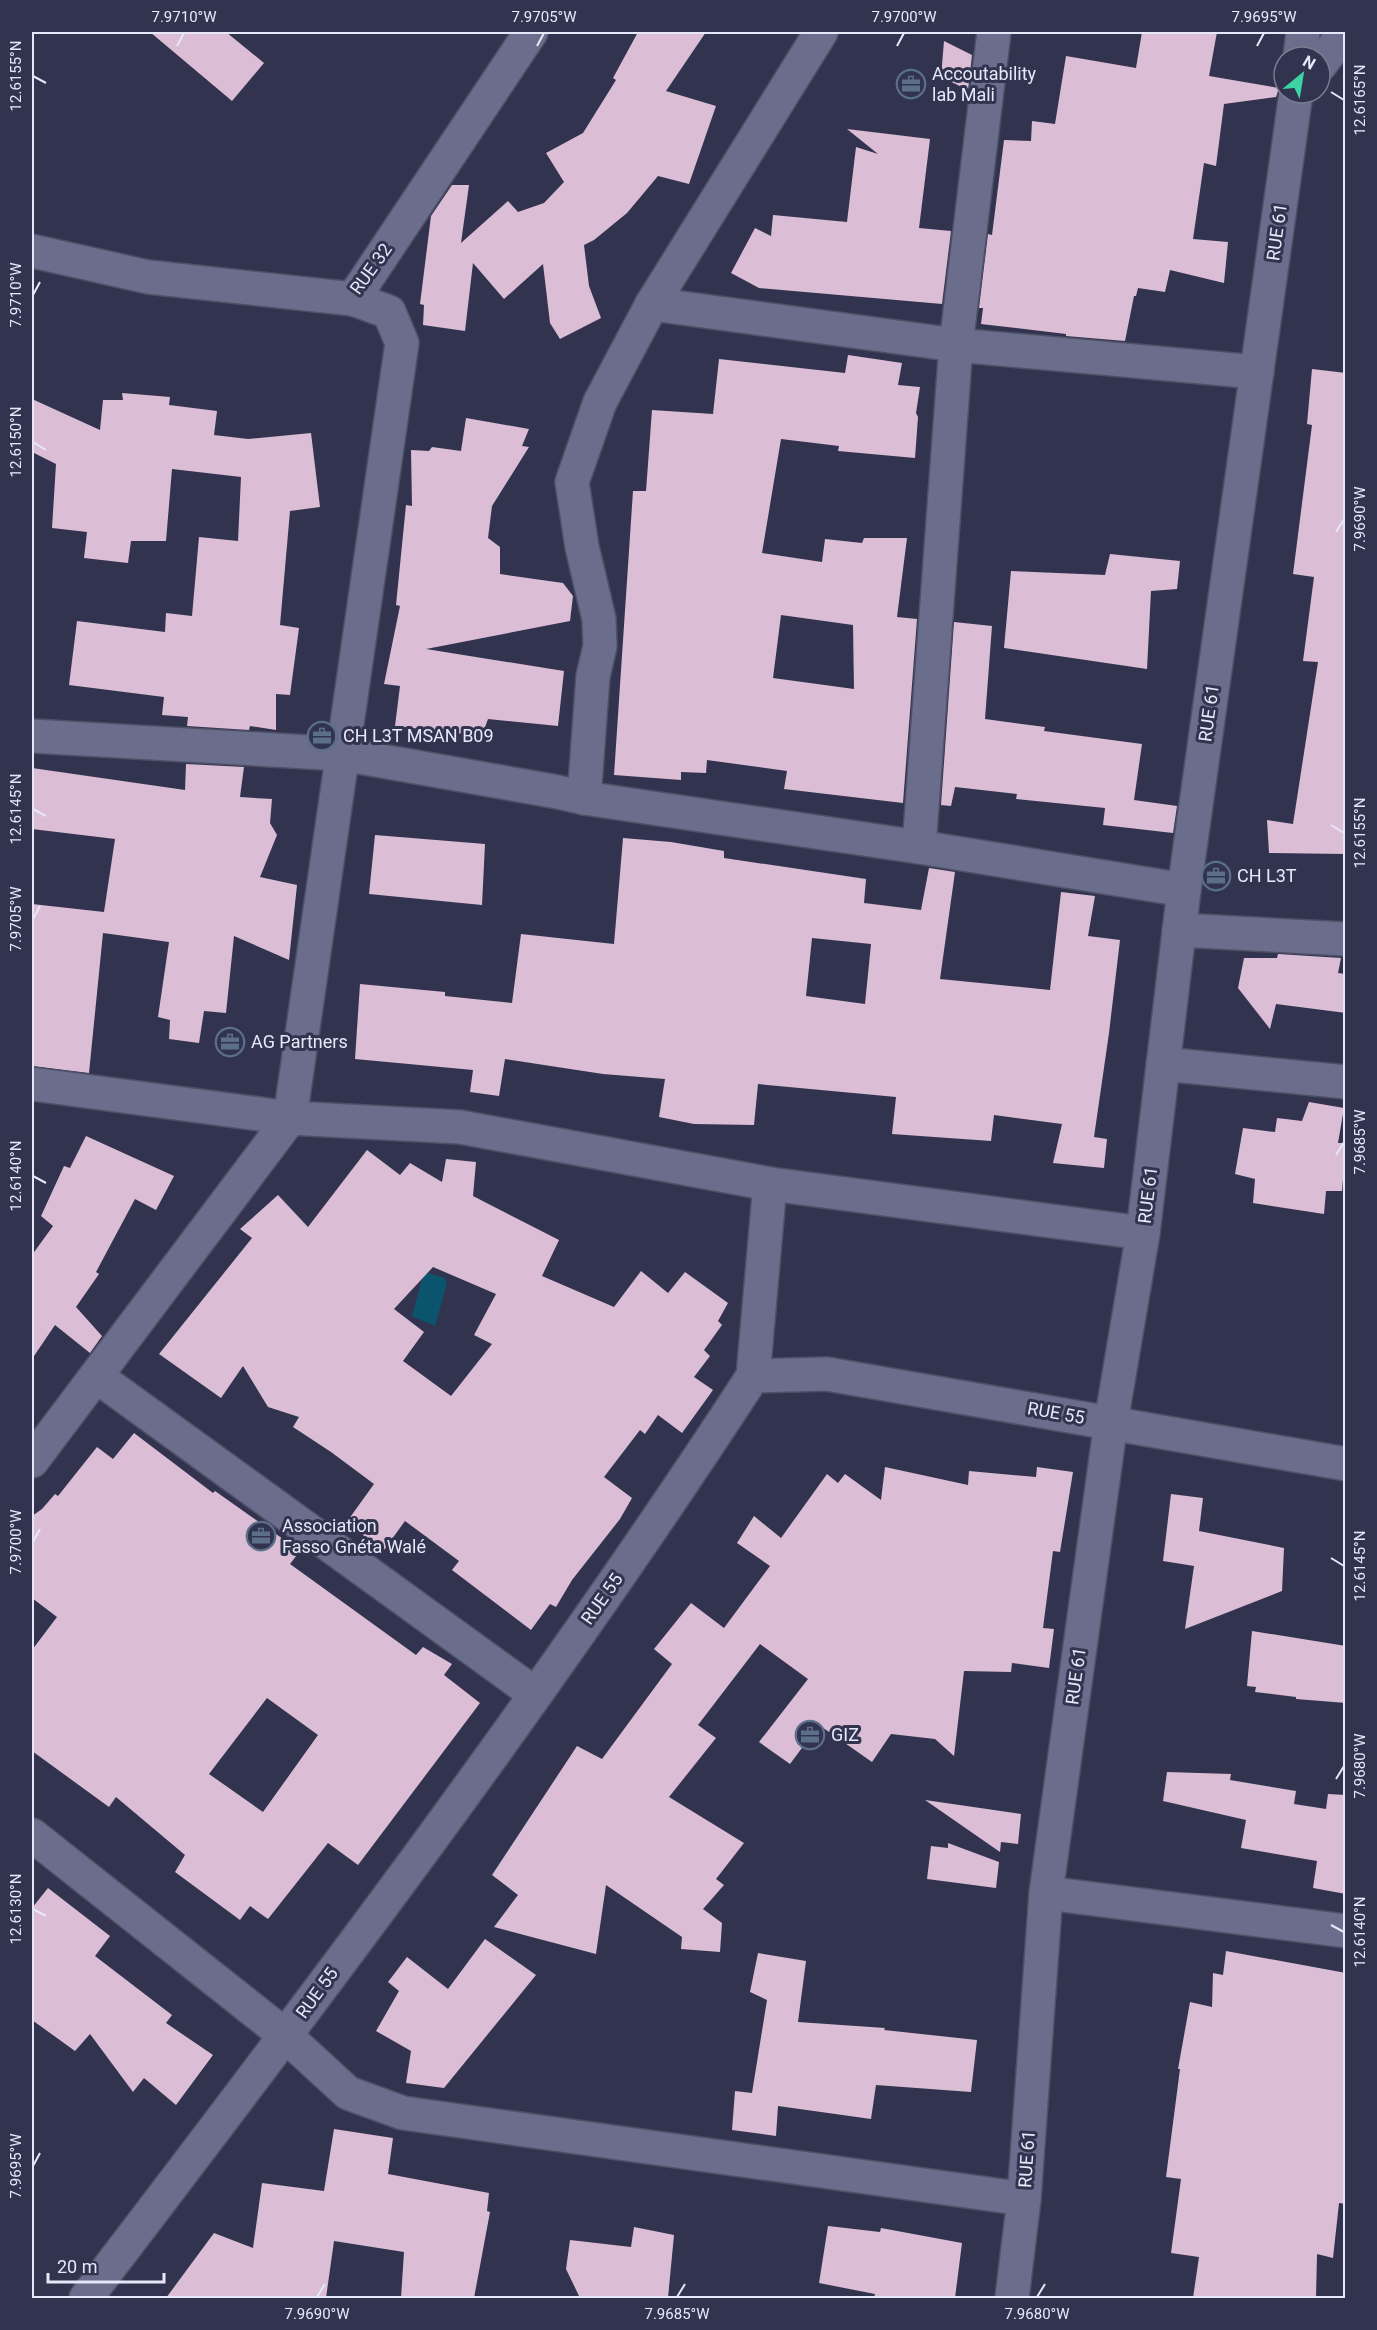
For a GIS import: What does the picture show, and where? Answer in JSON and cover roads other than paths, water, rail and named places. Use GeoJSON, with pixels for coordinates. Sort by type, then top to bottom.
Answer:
{"type":"FeatureCollection","features":[{"type":"Feature","properties":{"kind":"street","name":"RUE 32"},"geometry":{"type":"LineString","coordinates":[[32,251],[148,277],[353,299],[531,32]]}},
{"type":"Feature","properties":{"kind":"street"},"geometry":{"type":"LineString","coordinates":[[584,798],[593,676],[600,646],[599,628],[572,482],[600,402],[652,304],[821,32]]}},
{"type":"Feature","properties":{"kind":"street"},"geometry":{"type":"LineString","coordinates":[[919,847],[956,345],[994,32]]}},
{"type":"Feature","properties":{"kind":"street"},"geometry":{"type":"LineString","coordinates":[[1332,49],[1345,32]]}},
{"type":"Feature","properties":{"kind":"street","name":"RUE 61"},"geometry":{"type":"LineString","coordinates":[[1012,2298],[1024,2199],[1046,1893],[1111,1422],[1143,1233],[1184,890],[1296,105]]}},
{"type":"Feature","properties":{"kind":"street"},"geometry":{"type":"LineString","coordinates":[[32,1461],[290,1118],[402,343],[389,312],[353,299]]}},
{"type":"Feature","properties":{"kind":"street"},"geometry":{"type":"LineString","coordinates":[[652,304],[956,345],[1257,372]]}},
{"type":"Feature","properties":{"kind":"street"},"geometry":{"type":"LineString","coordinates":[[32,736],[342,754],[584,798],[919,847],[1184,890]]}},
{"type":"Feature","properties":{"kind":"street"},"geometry":{"type":"LineString","coordinates":[[1179,930],[1346,939]]}},
{"type":"Feature","properties":{"kind":"street"},"geometry":{"type":"LineString","coordinates":[[1163,1064],[1346,1082]]}},
{"type":"Feature","properties":{"kind":"street"},"geometry":{"type":"LineString","coordinates":[[32,1084],[290,1118],[460,1127],[770,1184],[1143,1233]]}},
{"type":"Feature","properties":{"kind":"street"},"geometry":{"type":"LineString","coordinates":[[753,1376],[770,1184]]}},
{"type":"Feature","properties":{"kind":"street","name":"RUE 55"},"geometry":{"type":"LineString","coordinates":[[86,2298],[286,2036],[535,1694],[692,1470],[753,1376],[827,1374],[1346,1464]]}},
{"type":"Feature","properties":{"kind":"street"},"geometry":{"type":"LineString","coordinates":[[96,1376],[535,1694]]}},
{"type":"Feature","properties":{"kind":"street"},"geometry":{"type":"LineString","coordinates":[[32,1835],[286,2036],[348,2093],[403,2113],[1024,2199]]}},
{"type":"Feature","properties":{"kind":"street"},"geometry":{"type":"LineString","coordinates":[[1046,1893],[1346,1931]]}},
{"type":"Feature","properties":{"kind":"water"},"geometry":{"type":"Polygon","coordinates":[[[424,1272],[445,1278],[447,1283],[435,1326],[412,1316],[424,1272]]]}},
{"type":"Feature","properties":{"kind":"place","name":"Accoutability lab Mali"},"geometry":{"type":"Point","coordinates":[911,84]}},
{"type":"Feature","properties":{"kind":"place","name":"CH L3T MSAN B09"},"geometry":{"type":"Point","coordinates":[322,736]}},
{"type":"Feature","properties":{"kind":"place","name":"CH L3T"},"geometry":{"type":"Point","coordinates":[1216,876]}},
{"type":"Feature","properties":{"kind":"place","name":"AG Partners"},"geometry":{"type":"Point","coordinates":[230,1042]}},
{"type":"Feature","properties":{"kind":"place","name":"Association Fasso Gnéta Walé"},"geometry":{"type":"Point","coordinates":[261,1536]}},
{"type":"Feature","properties":{"kind":"place","name":"GIZ"},"geometry":{"type":"Point","coordinates":[810,1735]}}]}
